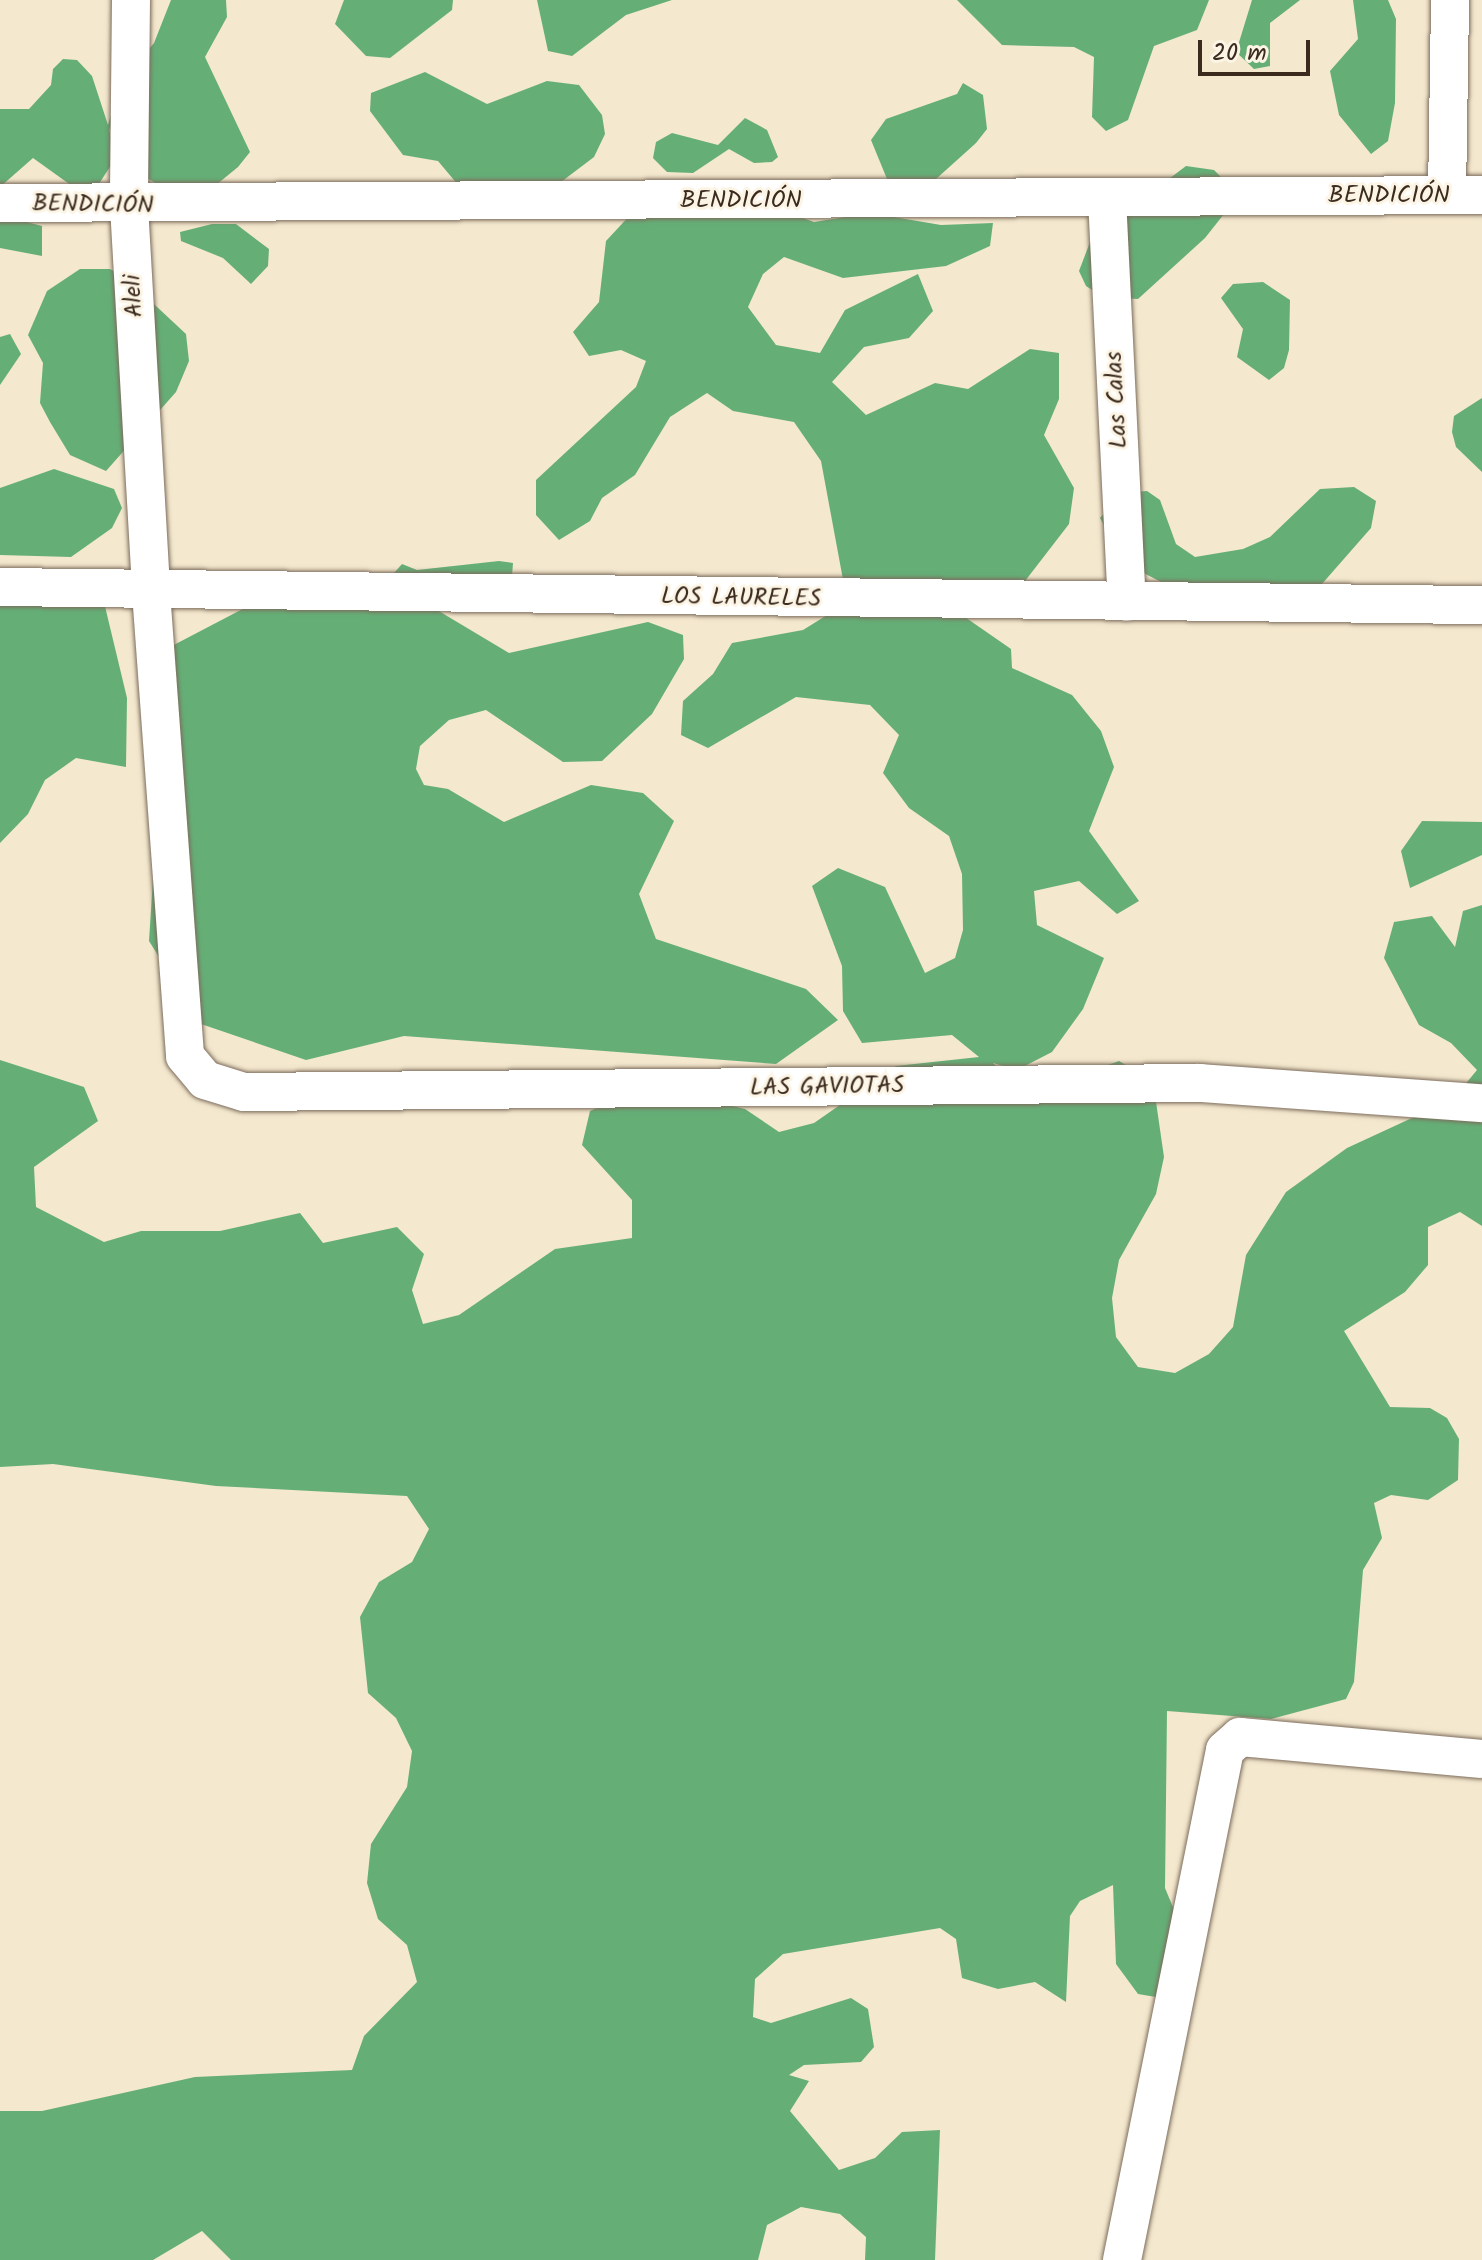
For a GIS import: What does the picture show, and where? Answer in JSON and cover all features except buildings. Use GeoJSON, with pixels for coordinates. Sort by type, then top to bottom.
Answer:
{"type":"FeatureCollection","features":[{"type":"Feature","properties":{"kind":"street","name":"Aleli"},"geometry":{"type":"LineString","coordinates":[[131,0],[129,206],[151,592],[185,1056]]}},
{"type":"Feature","properties":{"kind":"street"},"geometry":{"type":"LineString","coordinates":[[1450,0],[1464,195]]}},
{"type":"Feature","properties":{"kind":"street","name":"BENDICIÓN"},"geometry":{"type":"LineString","coordinates":[[0,203],[129,206],[1464,195]]}},
{"type":"Feature","properties":{"kind":"street","name":"Las Calas"},"geometry":{"type":"LineString","coordinates":[[1107,198],[1127,602]]}},
{"type":"Feature","properties":{"kind":"street","name":"LOS LAURELES"},"geometry":{"type":"LineString","coordinates":[[0,587],[151,592],[1482,605]]}},
{"type":"Feature","properties":{"kind":"street","name":"LAS GAVIOTAS"},"geometry":{"type":"LineString","coordinates":[[185,1056],[205,1080],[244,1092],[1200,1083],[1482,1103]]}},
{"type":"Feature","properties":{"kind":"street"},"geometry":{"type":"LineString","coordinates":[[1122,2260],[1225,1750],[1240,1737],[1482,1759]]}},
{"type":"Feature","properties":{"kind":"green space"},"geometry":{"type":"Polygon","coordinates":[[[171,0],[226,0],[227,17],[205,57],[250,152],[238,167],[216,185],[167,191],[143,175],[109,128],[115,159],[95,190],[72,186],[33,158],[0,187],[0,109],[29,109],[51,85],[53,69],[63,59],[77,60],[92,76],[108,125],[119,85],[154,43],[171,0]]]}},
{"type":"Feature","properties":{"kind":"green space"},"geometry":{"type":"Polygon","coordinates":[[[344,0],[453,0],[452,10],[390,58],[366,56],[335,24],[344,0]]]}},
{"type":"Feature","properties":{"kind":"green space"},"geometry":{"type":"Polygon","coordinates":[[[537,0],[672,0],[626,15],[572,56],[548,51],[537,0]]]}},
{"type":"Feature","properties":{"kind":"green space"},"geometry":{"type":"Polygon","coordinates":[[[957,0],[1209,0],[1197,30],[1154,46],[1128,120],[1106,131],[1092,117],[1094,57],[1074,47],[1002,45],[957,0]]]}},
{"type":"Feature","properties":{"kind":"green space"},"geometry":{"type":"Polygon","coordinates":[[[1252,0],[1300,0],[1270,23],[1270,66],[1254,69],[1236,52],[1252,0]]]}},
{"type":"Feature","properties":{"kind":"green space"},"geometry":{"type":"Polygon","coordinates":[[[1353,0],[1388,0],[1396,19],[1395,103],[1388,141],[1371,154],[1339,115],[1330,71],[1358,39],[1353,0]]]}},
{"type":"Feature","properties":{"kind":"green space"},"geometry":{"type":"Polygon","coordinates":[[[425,72],[487,104],[547,81],[579,85],[602,115],[605,134],[594,157],[561,182],[459,186],[438,161],[403,155],[370,111],[371,93],[425,72]]]}},
{"type":"Feature","properties":{"kind":"green space"},"geometry":{"type":"Polygon","coordinates":[[[963,83],[983,95],[987,129],[976,143],[936,179],[887,179],[871,140],[886,119],[957,94],[963,83]]]}},
{"type":"Feature","properties":{"kind":"green space"},"geometry":{"type":"Polygon","coordinates":[[[745,118],[767,130],[778,157],[772,162],[754,163],[729,149],[693,173],[667,172],[653,158],[656,142],[672,133],[718,145],[745,118]]]}},
{"type":"Feature","properties":{"kind":"green space"},"geometry":{"type":"Polygon","coordinates":[[[1186,166],[1214,170],[1231,187],[1224,214],[1205,238],[1138,299],[1103,297],[1086,286],[1079,271],[1092,237],[1186,166]]]}},
{"type":"Feature","properties":{"kind":"green space"},"geometry":{"type":"Polygon","coordinates":[[[786,212],[814,222],[870,213],[941,225],[993,223],[990,246],[946,266],[843,278],[784,257],[763,274],[748,307],[776,345],[820,353],[845,310],[918,274],[933,311],[909,338],[864,347],[832,382],[866,415],[935,383],[968,389],[1030,349],[1059,353],[1059,399],[1044,435],[1074,488],[1069,524],[1022,585],[844,585],[821,461],[794,422],[733,411],[707,393],[670,417],[635,475],[602,498],[590,521],[559,540],[536,515],[536,480],[636,387],[646,361],[621,350],[589,356],[573,332],[599,302],[606,241],[632,213],[786,212]]]}},
{"type":"Feature","properties":{"kind":"green space"},"geometry":{"type":"Polygon","coordinates":[[[0,215],[42,226],[42,256],[0,248],[0,215]]]}},
{"type":"Feature","properties":{"kind":"green space"},"geometry":{"type":"Polygon","coordinates":[[[212,224],[236,224],[269,249],[268,266],[251,284],[223,258],[181,241],[180,232],[212,224]]]}},
{"type":"Feature","properties":{"kind":"green space"},"geometry":{"type":"Polygon","coordinates":[[[80,269],[110,269],[126,278],[186,334],[189,361],[176,392],[106,471],[70,455],[50,422],[40,403],[43,363],[28,335],[47,291],[80,269]]]}},
{"type":"Feature","properties":{"kind":"green space"},"geometry":{"type":"Polygon","coordinates":[[[1263,282],[1290,300],[1289,350],[1284,368],[1269,380],[1237,357],[1243,329],[1221,298],[1233,284],[1263,282]]]}},
{"type":"Feature","properties":{"kind":"green space"},"geometry":{"type":"Polygon","coordinates":[[[10,334],[21,354],[0,385],[0,337],[10,334]]]}},
{"type":"Feature","properties":{"kind":"green space"},"geometry":{"type":"Polygon","coordinates":[[[1482,398],[1482,472],[1456,447],[1452,432],[1454,416],[1482,398]]]}},
{"type":"Feature","properties":{"kind":"green space"},"geometry":{"type":"Polygon","coordinates":[[[54,469],[114,489],[122,508],[112,528],[71,557],[0,555],[0,488],[54,469]]]}},
{"type":"Feature","properties":{"kind":"green space"},"geometry":{"type":"Polygon","coordinates":[[[1354,487],[1376,501],[1371,528],[1307,601],[1167,585],[1126,564],[1100,518],[1122,493],[1147,491],[1160,500],[1176,544],[1195,557],[1243,549],[1270,537],[1320,489],[1354,487]]]}},
{"type":"Feature","properties":{"kind":"green space"},"geometry":{"type":"Polygon","coordinates":[[[499,561],[513,563],[512,576],[394,573],[402,564],[417,570],[499,561]]]}},
{"type":"Feature","properties":{"kind":"green space"},"geometry":{"type":"Polygon","coordinates":[[[0,590],[103,598],[127,698],[126,767],[76,758],[45,780],[28,814],[0,843],[0,590]]]}},
{"type":"Feature","properties":{"kind":"green space"},"geometry":{"type":"Polygon","coordinates":[[[273,593],[427,604],[509,653],[648,622],[683,635],[684,659],[652,714],[602,761],[563,762],[486,710],[449,720],[420,746],[416,769],[424,785],[448,789],[504,822],[591,785],[643,793],[674,821],[639,894],[656,939],[806,989],[838,1020],[776,1064],[404,1036],[306,1060],[201,1024],[149,941],[168,648],[273,593]]]}},
{"type":"Feature","properties":{"kind":"green space"},"geometry":{"type":"Polygon","coordinates":[[[853,599],[949,606],[1011,649],[1012,668],[1072,695],[1101,731],[1114,767],[1089,831],[1139,901],[1117,914],[1079,881],[1034,891],[1037,925],[1104,958],[1083,1009],[1052,1052],[1017,1070],[993,1063],[1026,1095],[1119,1061],[1153,1081],[1164,1157],[1156,1194],[1119,1260],[1112,1298],[1116,1337],[1138,1367],[1175,1373],[1209,1354],[1233,1327],[1246,1255],[1286,1192],[1347,1148],[1453,1099],[1477,1070],[1451,1043],[1419,1025],[1384,958],[1394,922],[1432,916],[1455,947],[1463,911],[1482,905],[1482,1226],[1460,1212],[1428,1227],[1428,1265],[1405,1292],[1344,1331],[1390,1407],[1430,1408],[1447,1418],[1459,1439],[1458,1480],[1428,1500],[1391,1495],[1374,1503],[1382,1538],[1363,1570],[1354,1682],[1346,1699],[1271,1719],[1167,1711],[1165,1888],[1180,1924],[1156,1997],[1138,1994],[1116,1964],[1113,1885],[1080,1901],[1070,1916],[1066,2002],[1035,1982],[998,1989],[962,1978],[956,1939],[940,1928],[783,1954],[755,1979],[753,2017],[771,2023],[851,1998],[868,2009],[874,2047],[861,2062],[804,2065],[789,2075],[809,2081],[790,2111],[839,2170],[875,2158],[902,2132],[940,2130],[935,2260],[865,2260],[866,2237],[840,2214],[801,2207],[767,2225],[758,2260],[231,2260],[202,2231],[153,2260],[0,2260],[0,2111],[42,2111],[195,2077],[352,2070],[364,2036],[417,1982],[407,1945],[378,1919],[367,1883],[371,1844],[407,1787],[412,1751],[396,1718],[368,1693],[360,1617],[379,1582],[412,1562],[429,1529],[407,1496],[216,1486],[53,1464],[0,1467],[0,1060],[84,1087],[98,1121],[34,1167],[36,1207],[104,1242],[141,1231],[220,1231],[300,1213],[323,1243],[397,1227],[424,1254],[412,1290],[423,1324],[459,1315],[555,1249],[632,1238],[632,1200],[582,1145],[590,1111],[630,1093],[670,1091],[745,1109],[779,1132],[814,1123],[896,1066],[979,1057],[952,1035],[862,1043],[843,1011],[842,966],[812,886],[838,868],[885,887],[925,973],[955,958],[963,930],[962,874],[949,836],[909,808],[883,773],[899,735],[870,705],[796,697],[708,748],[681,735],[683,701],[713,674],[732,643],[803,630],[853,599]]]}},
{"type":"Feature","properties":{"kind":"green space"},"geometry":{"type":"Polygon","coordinates":[[[1422,821],[1482,822],[1482,855],[1410,888],[1401,851],[1422,821]]]}}]}
